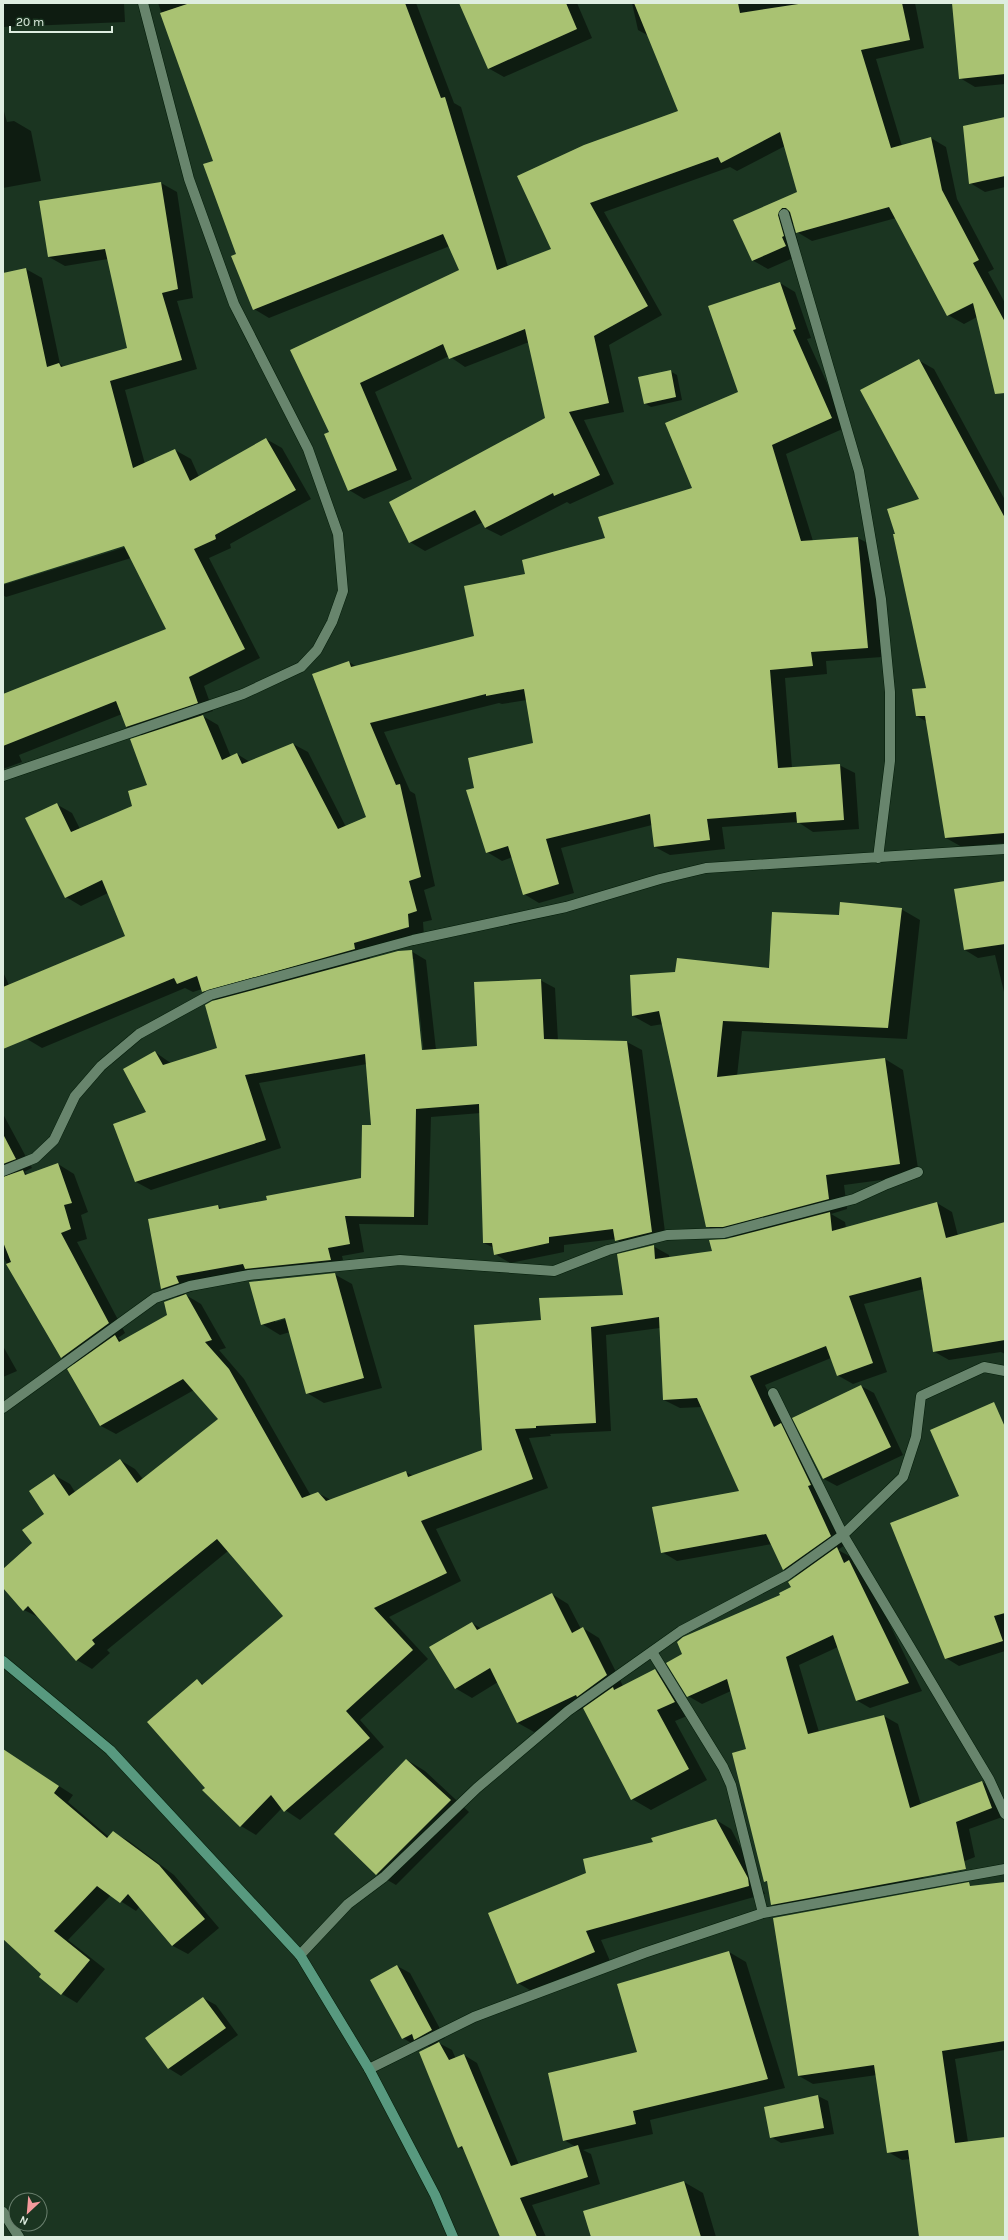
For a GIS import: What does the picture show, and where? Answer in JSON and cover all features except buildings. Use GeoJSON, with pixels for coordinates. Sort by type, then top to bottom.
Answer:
{"type":"FeatureCollection","features":[{"type":"Feature","properties":{"kind":"main road"},"geometry":{"type":"LineString","coordinates":[[3,1661],[110,1750],[300,1955],[369,2069],[435,2195],[453,2237]]}},
{"type":"Feature","properties":{"kind":"street"},"geometry":{"type":"LineString","coordinates":[[3,776],[243,694],[301,668],[317,650],[332,622],[343,591],[338,534],[308,449],[231,297],[189,179],[143,3]]}},
{"type":"Feature","properties":{"kind":"street"},"geometry":{"type":"LineString","coordinates":[[784,214],[859,471],[881,599],[890,692],[890,753],[878,858]]}},
{"type":"Feature","properties":{"kind":"street"},"geometry":{"type":"LineString","coordinates":[[3,1171],[34,1158],[54,1140],[75,1096],[101,1066],[139,1034],[210,996],[413,940],[566,907],[660,879],[706,868],[1005,849]]}},
{"type":"Feature","properties":{"kind":"street"},"geometry":{"type":"LineString","coordinates":[[3,1408],[155,1298],[190,1286],[249,1275],[400,1260],[554,1271],[608,1250],[667,1235],[724,1233],[854,1199],[918,1172]]}},
{"type":"Feature","properties":{"kind":"street"},"geometry":{"type":"LineString","coordinates":[[300,1955],[348,1904],[384,1877],[477,1788],[568,1711],[681,1631],[787,1575],[843,1535],[903,1477],[916,1438],[921,1396],[984,1366],[1005,1371]]}},
{"type":"Feature","properties":{"kind":"street"},"geometry":{"type":"LineString","coordinates":[[773,1393],[843,1535],[989,1779],[1005,1814]]}},
{"type":"Feature","properties":{"kind":"street"},"geometry":{"type":"LineString","coordinates":[[652,1652],[722,1767],[731,1786],[764,1913]]}},
{"type":"Feature","properties":{"kind":"street"},"geometry":{"type":"LineString","coordinates":[[369,2069],[474,2017],[644,1953],[764,1913],[1005,1869]]}},
{"type":"Feature","properties":{"kind":"street"},"geometry":{"type":"LineString","coordinates":[[3,2212],[19,2237]]}}]}
